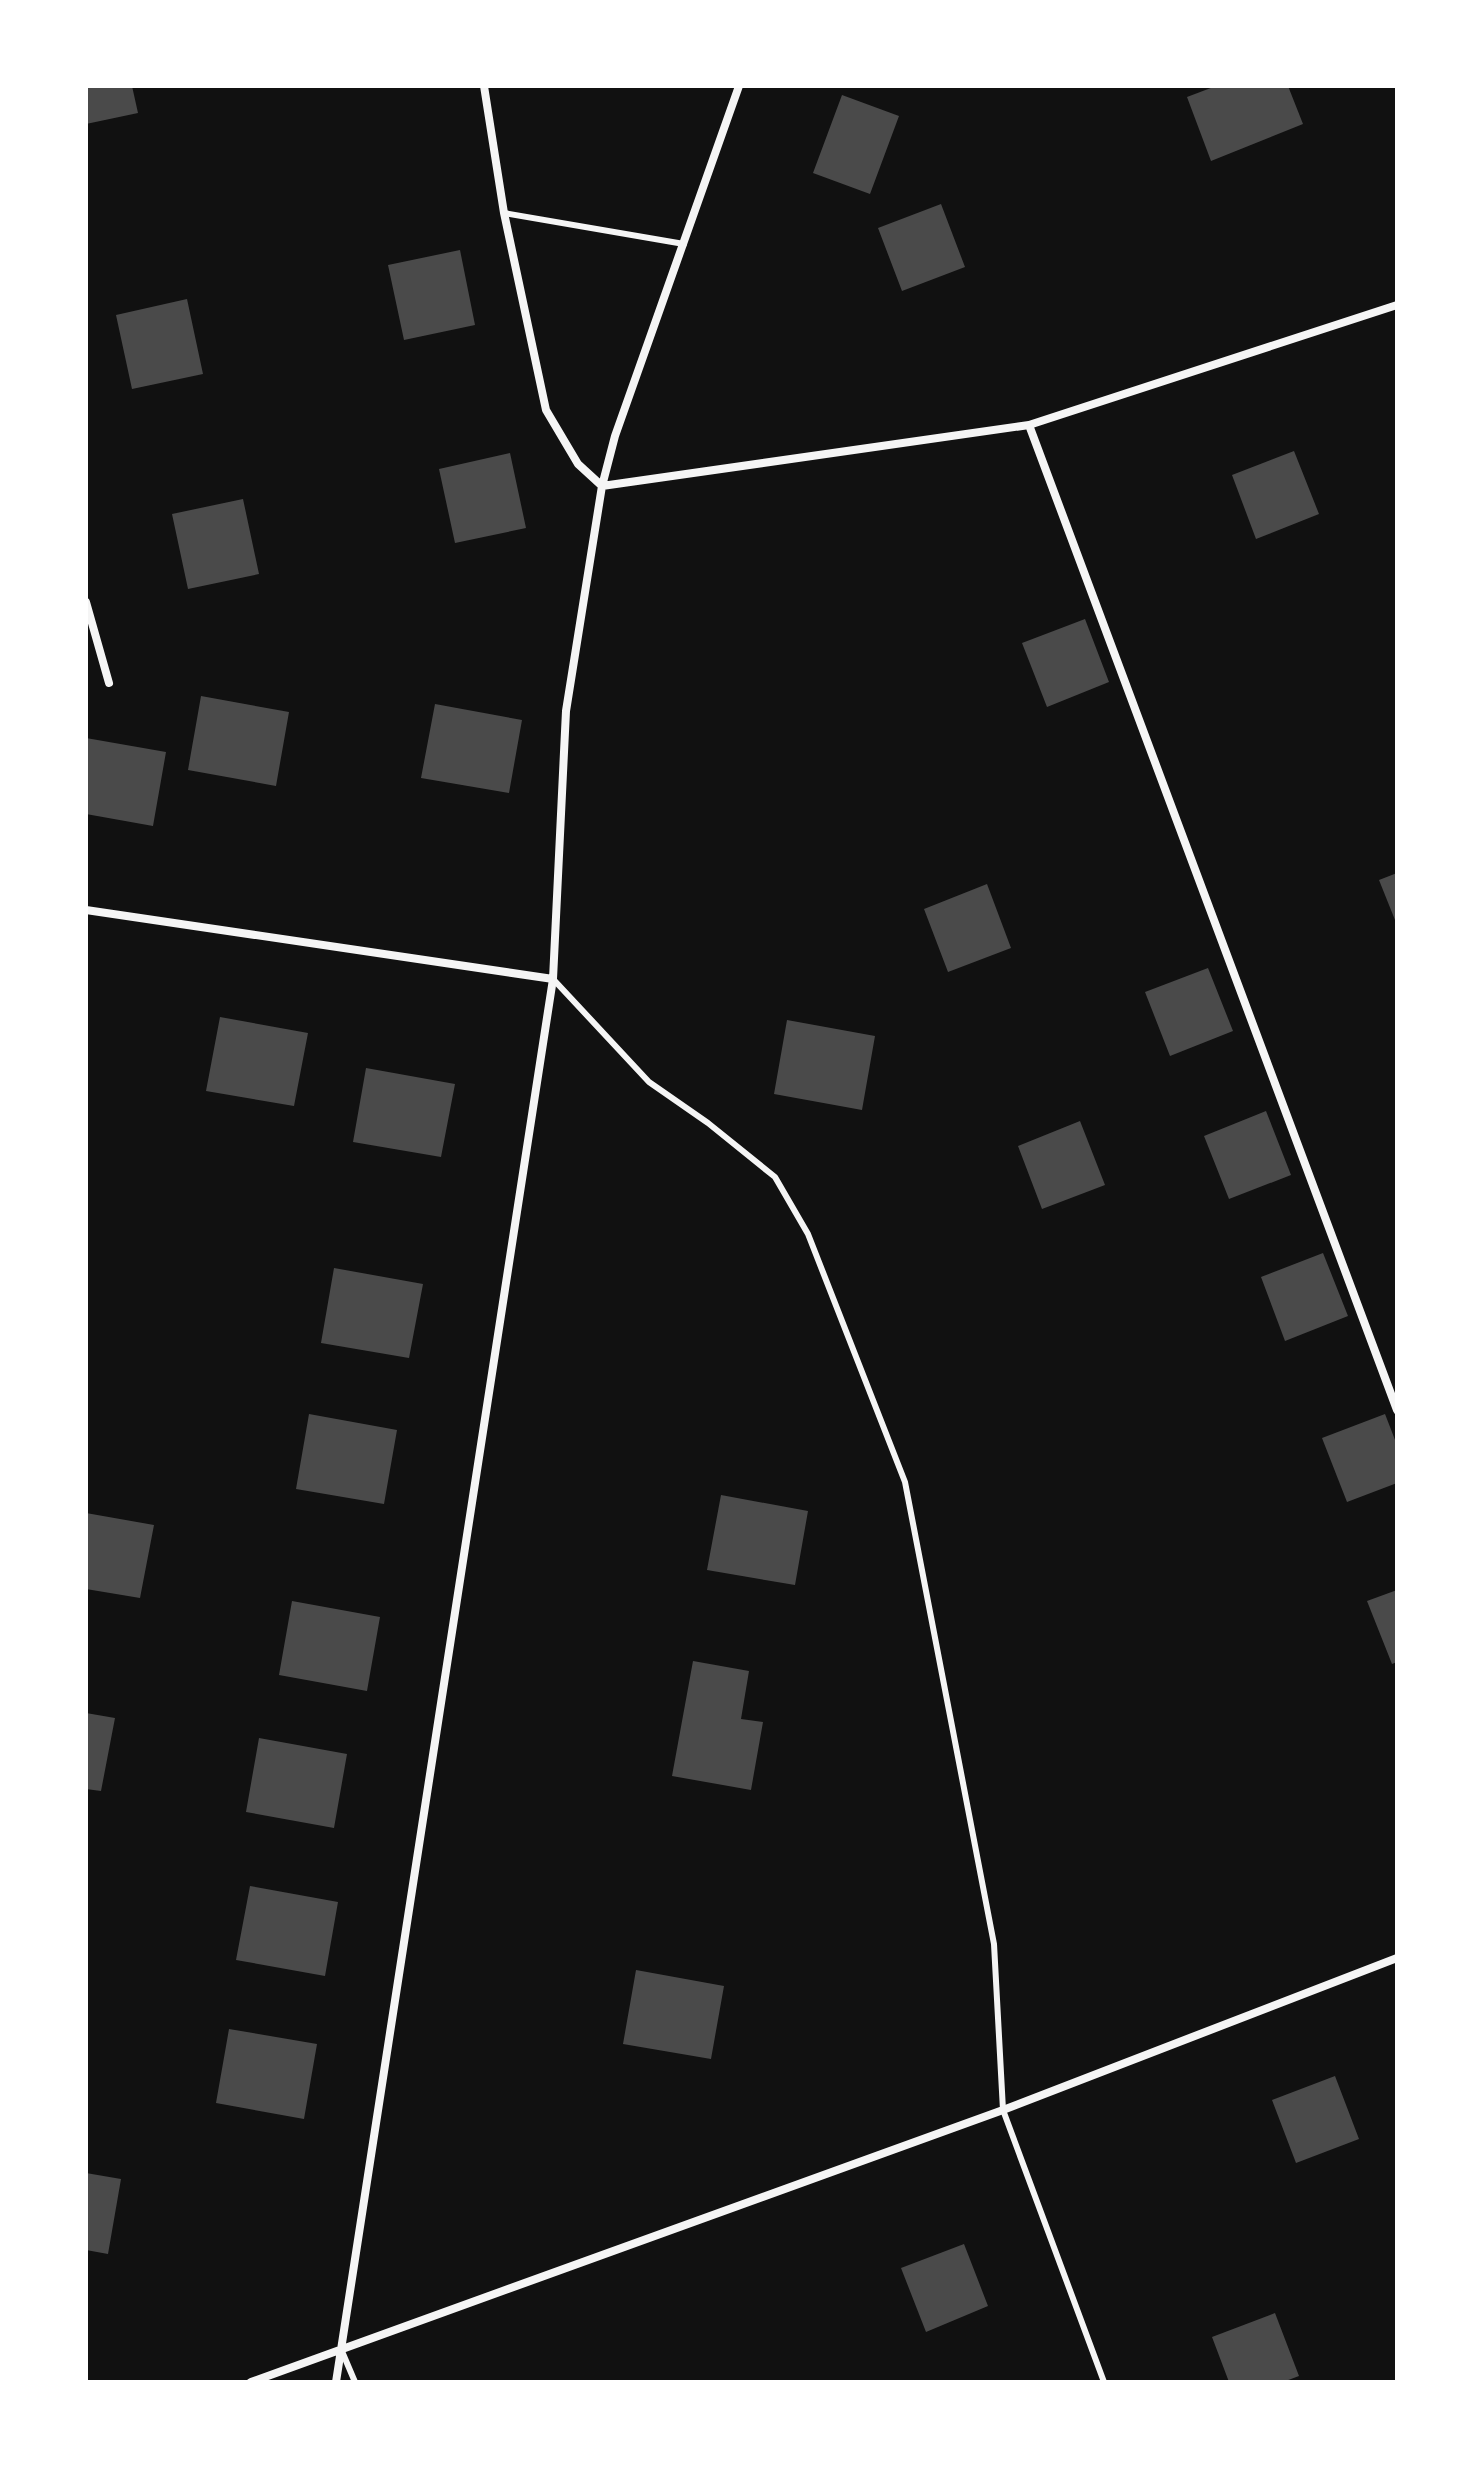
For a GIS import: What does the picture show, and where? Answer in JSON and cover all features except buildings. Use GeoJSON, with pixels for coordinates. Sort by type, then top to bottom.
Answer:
{"type":"FeatureCollection","features":[{"type":"Feature","properties":{"kind":"street"},"geometry":{"type":"LineString","coordinates":[[484,86],[504,213],[546,410],[578,464],[602,486]]}},
{"type":"Feature","properties":{"kind":"street"},"geometry":{"type":"LineString","coordinates":[[336,2382],[553,979],[566,711],[602,486],[615,436],[739,86]]}},
{"type":"Feature","properties":{"kind":"street"},"geometry":{"type":"LineString","coordinates":[[602,486],[1029,425],[1397,305]]}},
{"type":"Feature","properties":{"kind":"street"},"geometry":{"type":"LineString","coordinates":[[1029,425],[1397,1410]]}},
{"type":"Feature","properties":{"kind":"street"},"geometry":{"type":"LineString","coordinates":[[86,602],[109,683]]}},
{"type":"Feature","properties":{"kind":"street"},"geometry":{"type":"LineString","coordinates":[[86,910],[553,979]]}},
{"type":"Feature","properties":{"kind":"street"},"geometry":{"type":"LineString","coordinates":[[251,2382],[1003,2110],[1397,1958]]}},
{"type":"Feature","properties":{"kind":"lane"},"geometry":{"type":"LineString","coordinates":[[504,213],[684,244]]}},
{"type":"Feature","properties":{"kind":"lane"},"geometry":{"type":"LineString","coordinates":[[553,979],[649,1082],[708,1123],[775,1177],[808,1234],[905,1482],[994,1944],[1003,2110],[1104,2382]]}},
{"type":"Feature","properties":{"kind":"lane"},"geometry":{"type":"LineString","coordinates":[[341,2349],[355,2382]]}}]}
